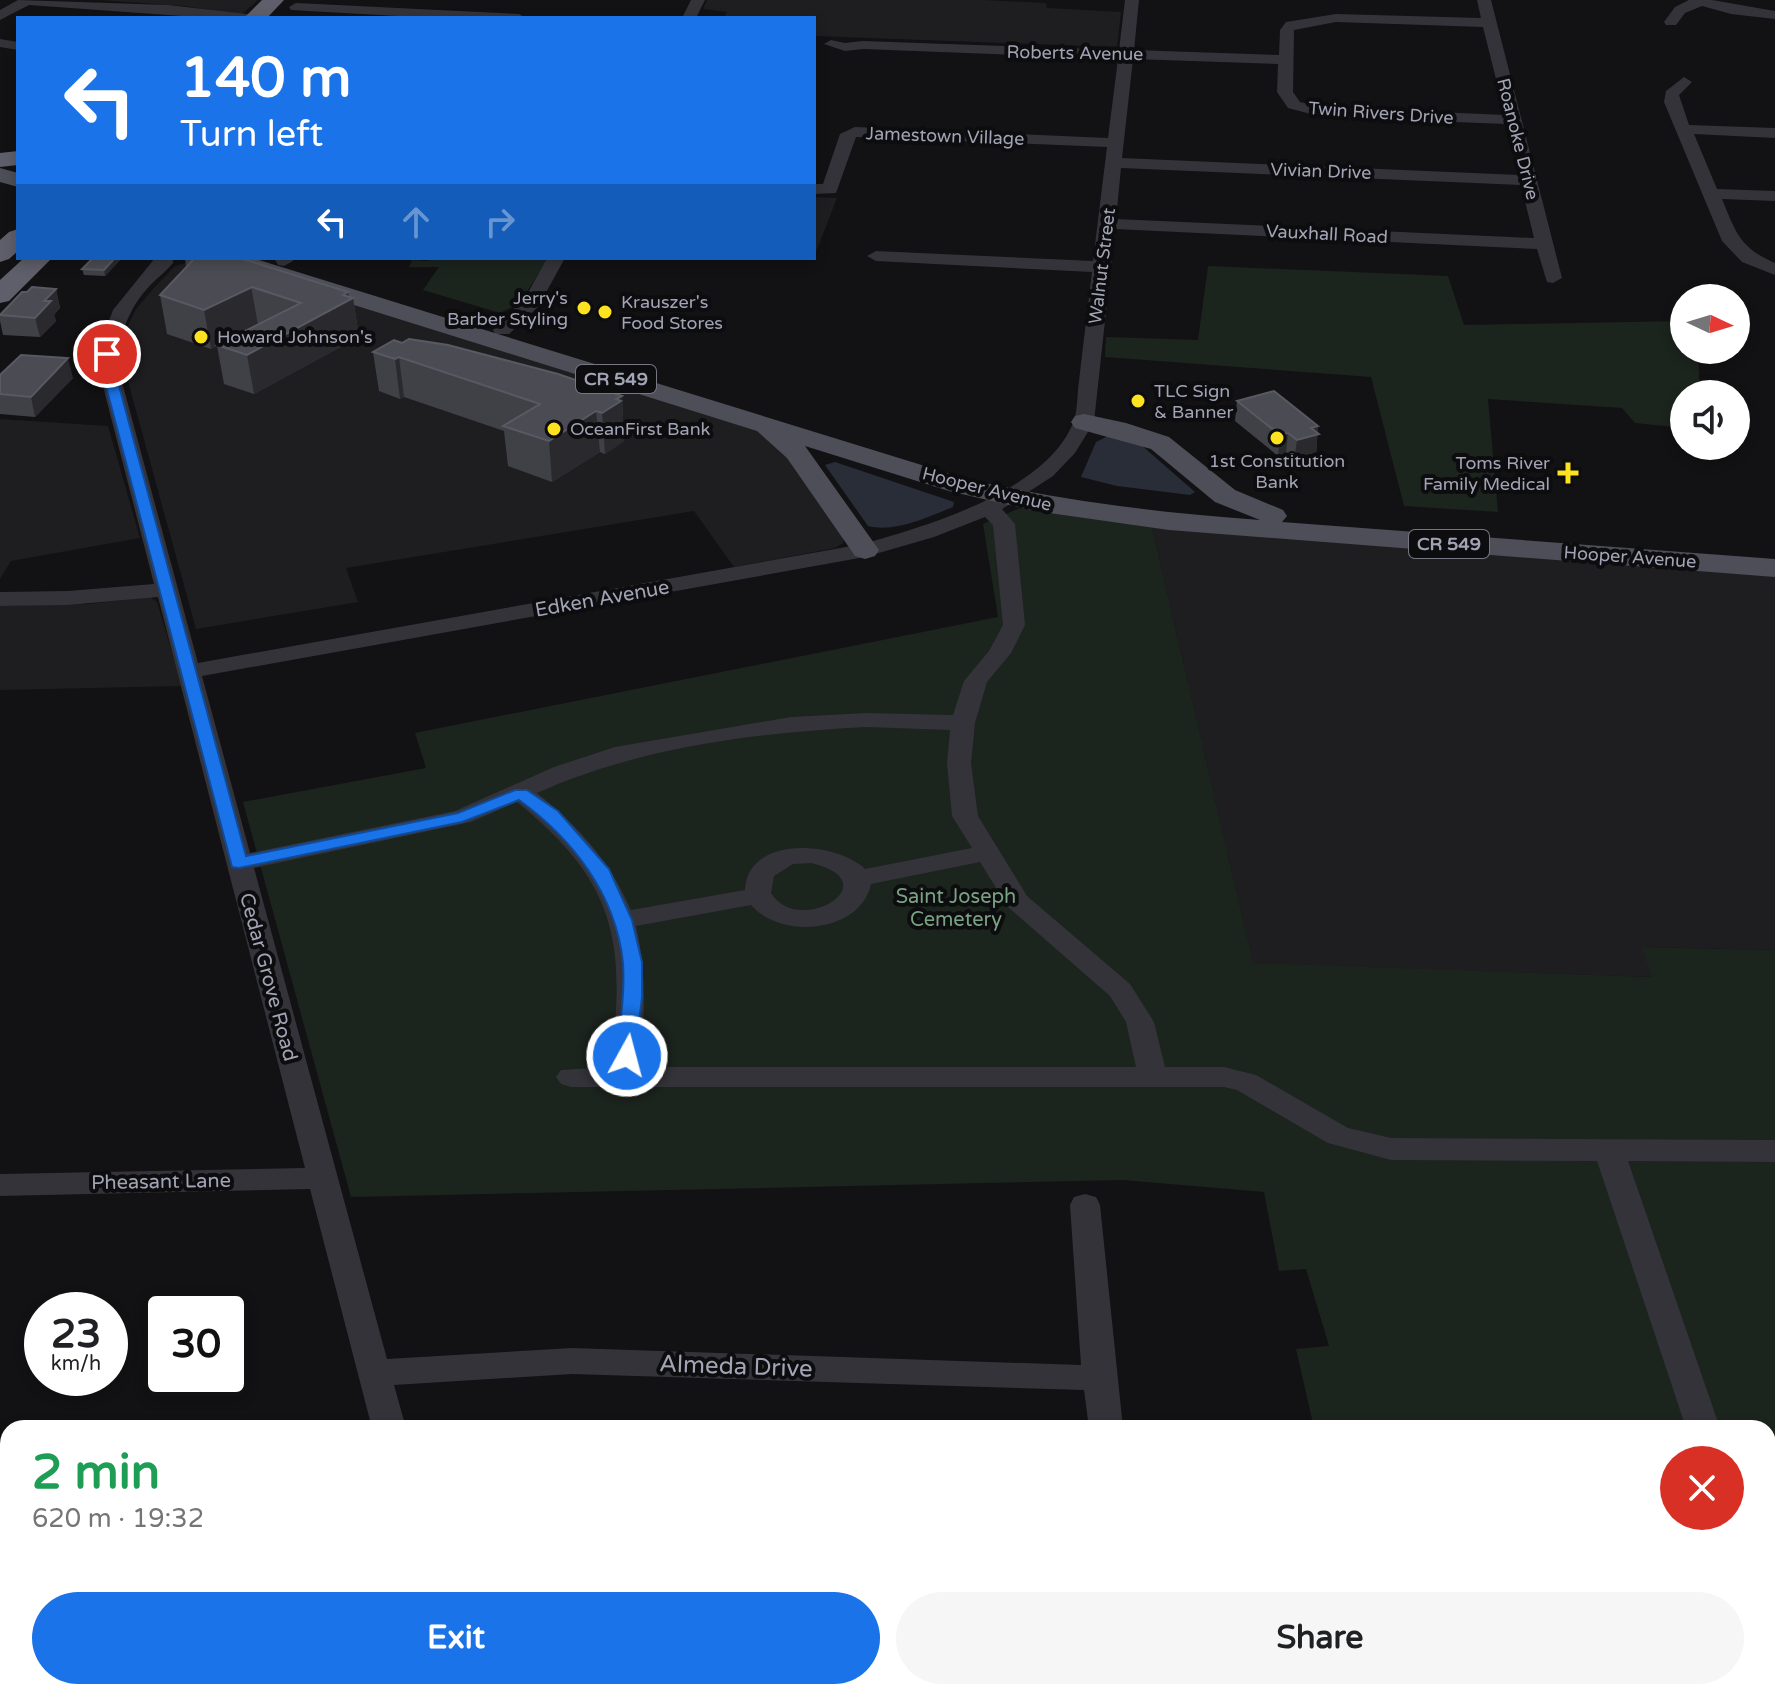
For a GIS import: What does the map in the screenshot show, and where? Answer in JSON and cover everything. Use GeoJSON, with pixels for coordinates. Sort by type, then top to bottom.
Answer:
{"type":"FeatureCollection","features":[{"type":"Feature","properties":{"kind":"highway"},"geometry":{"type":"LineString","coordinates":[[257,16],[274,0]]}},
{"type":"Feature","properties":{"kind":"highway"},"geometry":{"type":"LineString","coordinates":[[0,295],[37,260]]}},
{"type":"Feature","properties":{"kind":"main road","name":"Hooper Avenue"},"geometry":{"type":"LineString","coordinates":[[230,260],[1006,497],[1169,522],[1775,568]]}},
{"type":"Feature","properties":{"kind":"main road","name":"Hooper Avenue"},"geometry":{"type":"LineString","coordinates":[[284,260],[964,473],[1006,497],[1112,502],[1766,551]]}},
{"type":"Feature","properties":{"kind":"main road"},"geometry":{"type":"LineString","coordinates":[[1084,422],[1126,431],[1160,443],[1225,496],[1273,516]]}},
{"type":"Feature","properties":{"kind":"main road"},"geometry":{"type":"LineString","coordinates":[[759,424],[782,437],[796,452],[865,550]]}},
{"type":"Feature","properties":{"kind":"street"},"geometry":{"type":"LineString","coordinates":[[0,16],[27,0],[107,3],[228,16]]}},
{"type":"Feature","properties":{"kind":"street"},"geometry":{"type":"LineString","coordinates":[[475,16],[487,0]]}},
{"type":"Feature","properties":{"kind":"street","name":"Walnut Street"},"geometry":{"type":"LineString","coordinates":[[1006,497],[1044,475],[1069,450],[1084,422],[1109,224],[1132,0]]}},
{"type":"Feature","properties":{"kind":"street","name":"Roanoke Drive"},"geometry":{"type":"LineString","coordinates":[[1484,0],[1553,278]]}},
{"type":"Feature","properties":{"kind":"street"},"geometry":{"type":"LineString","coordinates":[[1671,22],[1680,10],[1698,1],[1775,15]]}},
{"type":"Feature","properties":{"kind":"street"},"geometry":{"type":"LineString","coordinates":[[294,8],[454,16]]}},
{"type":"Feature","properties":{"kind":"street","name":"Twin Rivers Drive"},"geometry":{"type":"LineString","coordinates":[[1490,23],[1346,18],[1303,21],[1291,25],[1287,30],[1285,92],[1290,101],[1301,108],[1322,112],[1513,120]]}},
{"type":"Feature","properties":{"kind":"street","name":"Roberts Avenue"},"geometry":{"type":"LineString","coordinates":[[816,43],[845,47],[974,49],[971,60],[1042,63],[1044,53],[1286,60]]}},
{"type":"Feature","properties":{"kind":"street"},"geometry":{"type":"LineString","coordinates":[[1684,82],[1671,94],[1731,241],[1738,250],[1775,270]]}},
{"type":"Feature","properties":{"kind":"street"},"geometry":{"type":"LineString","coordinates":[[1683,129],[1775,133]]}},
{"type":"Feature","properties":{"kind":"street","name":"Jamestown Village"},"geometry":{"type":"LineString","coordinates":[[816,189],[830,189],[848,134],[950,136],[948,149],[1087,156],[1090,142],[1116,143]]}},
{"type":"Feature","properties":{"kind":"street","name":"Vivian Drive"},"geometry":{"type":"LineString","coordinates":[[1114,163],[1528,180]]}},
{"type":"Feature","properties":{"kind":"street"},"geometry":{"type":"LineString","coordinates":[[1713,194],[1775,196]]}},
{"type":"Feature","properties":{"kind":"street","name":"Vauxhall Road"},"geometry":{"type":"LineString","coordinates":[[1109,224],[1545,244]]}},
{"type":"Feature","properties":{"kind":"street"},"geometry":{"type":"LineString","coordinates":[[876,256],[1103,267]]}},
{"type":"Feature","properties":{"kind":"street","name":"Cedar Grove Road"},"geometry":{"type":"LineString","coordinates":[[164,260],[127,302],[112,327],[107,354],[109,371],[387,1420]]}},
{"type":"Feature","properties":{"kind":"street"},"geometry":{"type":"LineString","coordinates":[[502,330],[532,303],[555,260]]}},
{"type":"Feature","properties":{"kind":"street"},"geometry":{"type":"LineString","coordinates":[[1006,497],[1004,524],[1014,625],[999,653],[976,681],[963,723],[959,763],[965,816],[1017,901],[1120,990],[1140,1022],[1152,1075]]}},
{"type":"Feature","properties":{"kind":"street","name":"Edken Avenue"},"geometry":{"type":"LineString","coordinates":[[190,671],[865,550],[954,523],[1006,497]]}},
{"type":"Feature","properties":{"kind":"street"},"geometry":{"type":"LineString","coordinates":[[0,599],[68,598],[168,589]]}},
{"type":"Feature","properties":{"kind":"street"},"geometry":{"type":"LineString","coordinates":[[239,863],[462,817],[563,772],[615,754],[791,724],[866,720],[963,723]]}},
{"type":"Feature","properties":{"kind":"street"},"geometry":{"type":"LineString","coordinates":[[521,793],[552,815],[602,873],[623,920],[632,962],[633,998],[623,1077]]}},
{"type":"Feature","properties":{"kind":"street"},"geometry":{"type":"LineString","coordinates":[[858,878],[987,853]]}},
{"type":"Feature","properties":{"kind":"street"},"geometry":{"type":"LineString","coordinates":[[794,856],[826,856],[851,869],[858,878],[859,889],[854,899],[829,915],[812,918],[778,913],[765,906],[757,896],[759,876],[767,867],[794,856]]}},
{"type":"Feature","properties":{"kind":"street"},"geometry":{"type":"LineString","coordinates":[[623,920],[757,896]]}},
{"type":"Feature","properties":{"kind":"street"},"geometry":{"type":"LineString","coordinates":[[571,1077],[1224,1077],[1246,1082],[1339,1136],[1391,1149],[1775,1151]]}},
{"type":"Feature","properties":{"kind":"street"},"geometry":{"type":"LineString","coordinates":[[1609,1150],[1700,1420]]}},
{"type":"Feature","properties":{"kind":"street","name":"Pheasant Lane"},"geometry":{"type":"LineString","coordinates":[[0,1185],[322,1178]]}},
{"type":"Feature","properties":{"kind":"street"},"geometry":{"type":"LineString","coordinates":[[1085,1205],[1105,1420]]}},
{"type":"Feature","properties":{"kind":"street","name":"Almeda Drive"},"geometry":{"type":"LineString","coordinates":[[374,1373],[572,1361],[1099,1378]]}},
{"type":"Feature","properties":{"kind":"shaded area"},"geometry":{"type":"Polygon","coordinates":[[[100,0],[258,0],[241,15],[184,6],[100,0]]]}},
{"type":"Feature","properties":{"kind":"shaded area"},"geometry":{"type":"Polygon","coordinates":[[[707,0],[983,0],[1046,3],[1047,8],[1121,12],[1117,47],[816,36],[816,16],[725,16],[727,12],[703,9],[707,0]]]}},
{"type":"Feature","properties":{"kind":"shaded area"},"geometry":{"type":"Polygon","coordinates":[[[816,197],[837,198],[816,252],[816,197]]]}},
{"type":"Feature","properties":{"kind":"shaded area"},"geometry":{"type":"Polygon","coordinates":[[[210,260],[754,428],[777,441],[844,538],[843,543],[835,548],[734,567],[694,511],[346,568],[358,602],[196,629],[126,374],[122,346],[136,309],[175,266],[210,260]]]}},
{"type":"Feature","properties":{"kind":"shaded area"},"geometry":{"type":"Polygon","coordinates":[[[0,419],[108,426],[140,538],[11,561],[0,579],[0,419]]]}},
{"type":"Feature","properties":{"kind":"shaded area"},"geometry":{"type":"Polygon","coordinates":[[[1112,434],[1140,444],[1195,492],[1190,495],[1117,486],[1081,477],[1096,442],[1112,434]]]}},
{"type":"Feature","properties":{"kind":"shaded area"},"geometry":{"type":"Polygon","coordinates":[[[835,462],[954,502],[953,507],[900,526],[868,526],[825,465],[835,462]]]}},
{"type":"Feature","properties":{"kind":"shaded area"},"geometry":{"type":"Polygon","coordinates":[[[1152,527],[1775,576],[1775,950],[1643,947],[1653,977],[1253,964],[1152,527]]]}},
{"type":"Feature","properties":{"kind":"shaded area"},"geometry":{"type":"Polygon","coordinates":[[[150,597],[157,602],[182,686],[0,690],[0,606],[88,604],[150,597]]]}},
{"type":"Feature","properties":{"kind":"green space"},"geometry":{"type":"Polygon","coordinates":[[[412,260],[546,261],[520,303],[500,313],[423,290],[439,267],[409,267],[412,260]]]}},
{"type":"Feature","properties":{"kind":"green space"},"geometry":{"type":"Polygon","coordinates":[[[1208,266],[1448,276],[1464,325],[1670,321],[1670,364],[1699,364],[1699,380],[1670,380],[1670,427],[1635,423],[1622,408],[1488,399],[1498,512],[1404,506],[1371,377],[1105,357],[1106,337],[1198,340],[1208,266]]]}},
{"type":"Feature","properties":{"kind":"green space","name":"Saint Joseph Cemetery"},"geometry":{"type":"Polygon","coordinates":[[[1020,508],[1152,527],[1253,963],[1652,977],[1642,947],[1775,950],[1775,1420],[1312,1420],[1296,1349],[1329,1346],[1306,1269],[1279,1271],[1264,1192],[1123,1180],[351,1197],[243,802],[426,768],[415,733],[998,617],[983,524],[1020,508]]]}},
{"type":"Feature","properties":{"kind":"building"},"geometry":{"type":"Polygon","coordinates":[[[91,260],[113,260],[104,270],[82,269],[91,260]]]}},
{"type":"Feature","properties":{"kind":"building"},"geometry":{"type":"Polygon","coordinates":[[[193,260],[246,260],[348,292],[343,295],[353,298],[247,355],[217,345],[301,303],[252,287],[204,310],[160,295],[193,260]]]}},
{"type":"Feature","properties":{"kind":"building"},"geometry":{"type":"Polygon","coordinates":[[[32,287],[56,289],[44,301],[51,301],[35,318],[0,315],[22,292],[32,287]]]}},
{"type":"Feature","properties":{"kind":"building"},"geometry":{"type":"Polygon","coordinates":[[[409,339],[448,345],[558,374],[622,396],[616,399],[621,401],[602,413],[596,411],[549,441],[503,426],[540,404],[399,357],[395,359],[373,352],[394,340],[402,343],[409,339]]]}},
{"type":"Feature","properties":{"kind":"building"},"geometry":{"type":"Polygon","coordinates":[[[21,355],[68,358],[31,397],[0,394],[0,375],[21,355]]]}},
{"type":"Feature","properties":{"kind":"building"},"geometry":{"type":"Polygon","coordinates":[[[1274,391],[1318,426],[1311,428],[1319,434],[1297,440],[1288,433],[1280,435],[1237,401],[1274,391]]]}},
{"type":"Feature","properties":{"kind":"place","name":"Jerry's Barber Styling"},"geometry":{"type":"Point","coordinates":[584,308]}},
{"type":"Feature","properties":{"kind":"place","name":"Krauszer's Food Stores"},"geometry":{"type":"Point","coordinates":[605,312]}},
{"type":"Feature","properties":{"kind":"place","name":"Howard Johnson's"},"geometry":{"type":"Point","coordinates":[201,337]}},
{"type":"Feature","properties":{"kind":"place","name":"TLC Sign & Banner"},"geometry":{"type":"Point","coordinates":[1138,401]}},
{"type":"Feature","properties":{"kind":"place","name":"OceanFirst Bank"},"geometry":{"type":"Point","coordinates":[554,429]}},
{"type":"Feature","properties":{"kind":"place","name":"1st Constitution Bank"},"geometry":{"type":"Point","coordinates":[1277,438]}},
{"type":"Feature","properties":{"kind":"place","name":"Toms River Family Medical"},"geometry":{"type":"Point","coordinates":[1568,473]}},
{"type":"Feature","properties":{"kind":"route"},"geometry":{"type":"LineString","coordinates":[[107,354],[239,863],[462,817],[521,793],[552,815],[579,843],[602,873],[623,920],[632,962],[633,998],[627,1056]]}}]}
